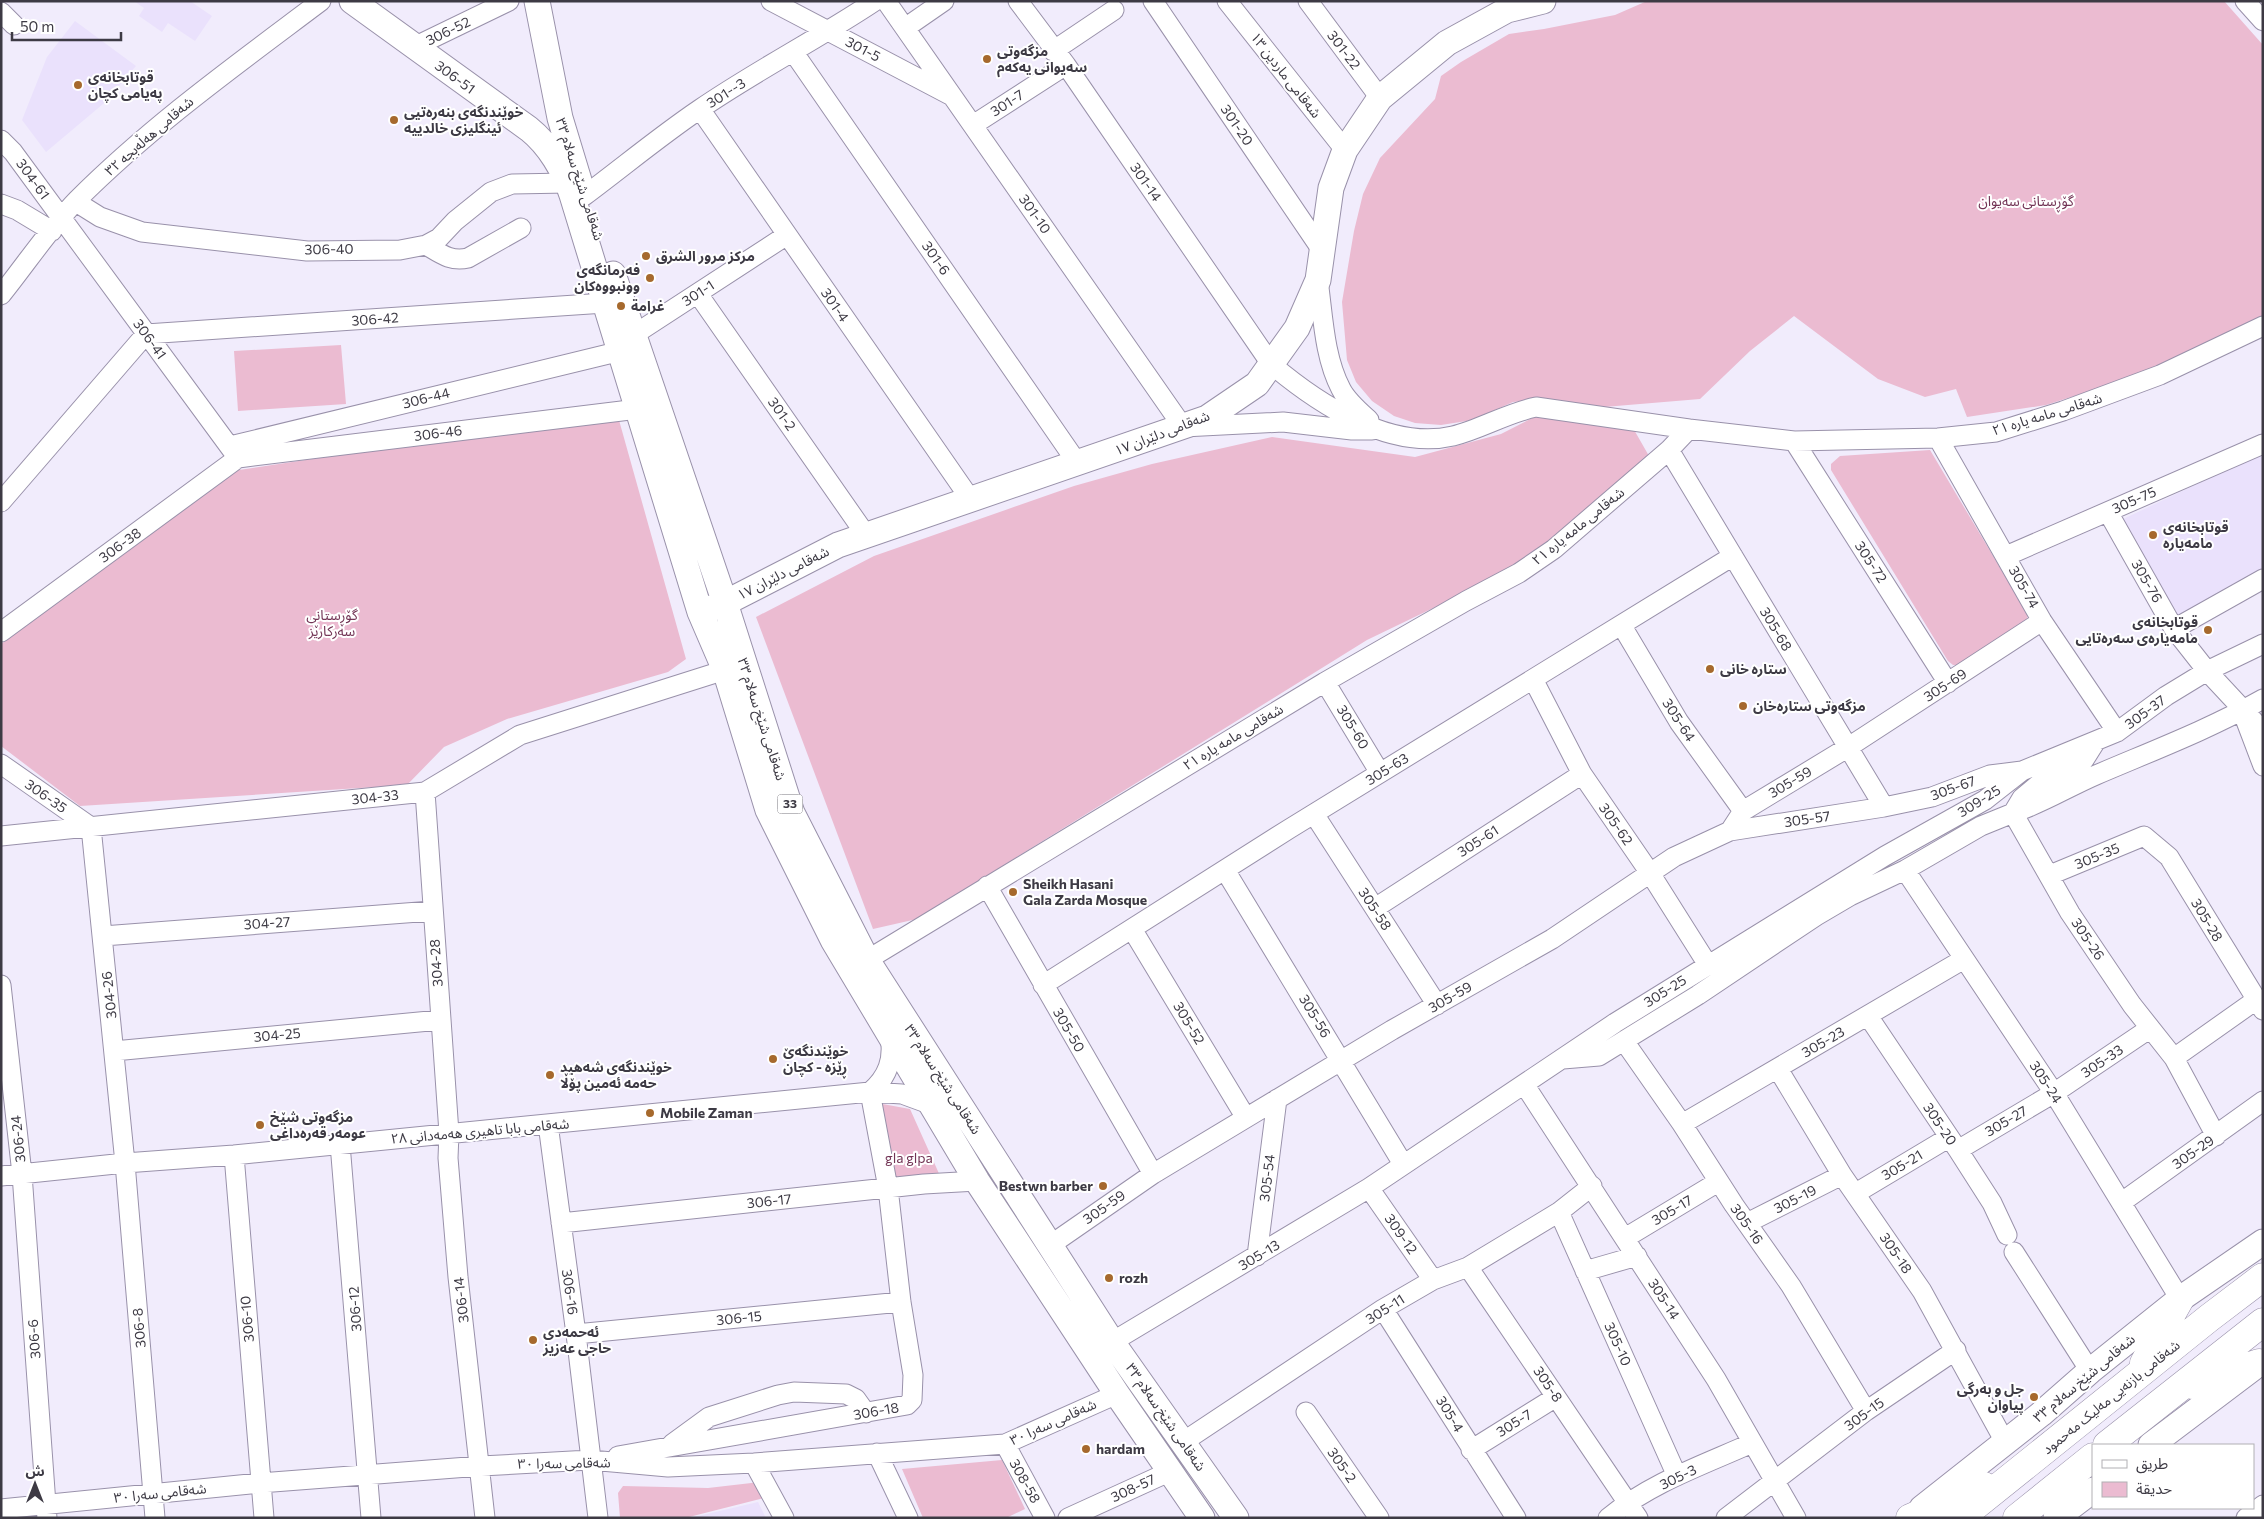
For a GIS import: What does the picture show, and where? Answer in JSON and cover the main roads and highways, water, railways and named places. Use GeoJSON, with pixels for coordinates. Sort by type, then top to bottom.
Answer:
{"type":"FeatureCollection","features":[{"type":"Feature","properties":{"kind":"highway","name":"شەقامی بازنەیی مەلیک مەحمود"},"geometry":{"type":"LineString","coordinates":[[1960,1518],[2263,1277]]}},
{"type":"Feature","properties":{"kind":"highway"},"geometry":{"type":"LineString","coordinates":[[2137,1376],[2180,1299]]}},
{"type":"Feature","properties":{"kind":"highway"},"geometry":{"type":"LineString","coordinates":[[2108,1444],[2263,1322]]}},
{"type":"Feature","properties":{"kind":"highway"},"geometry":{"type":"LineString","coordinates":[[2172,1392],[2261,1362]]}},
{"type":"Feature","properties":{"kind":"highway"},"geometry":{"type":"LineString","coordinates":[[2026,1518],[2051,1506],[2092,1458]]}},
{"type":"Feature","properties":{"kind":"highway"},"geometry":{"type":"LineString","coordinates":[[1909,1518],[2016,1473]]}},
{"type":"Feature","properties":{"kind":"highway"},"geometry":{"type":"LineString","coordinates":[[2017,1518],[2051,1506]]}},
{"type":"Feature","properties":{"kind":"main road","name":"306-51"},"geometry":{"type":"LineString","coordinates":[[352,1],[537,136],[548,147],[576,190]]}},
{"type":"Feature","properties":{"kind":"main road","name":"شەقامی شێخ سەلام ٣٣"},"geometry":{"type":"LineString","coordinates":[[537,1],[576,190],[628,343],[725,603],[792,812],[866,960],[1112,1342],[1236,1518]]}},
{"type":"Feature","properties":{"kind":"main road","name":"شەقامی دلێران ١٧"},"geometry":{"type":"LineString","coordinates":[[700,612],[725,603],[838,545],[1078,464],[1207,418],[1257,384],[1297,328],[1318,280],[1330,188],[1345,150],[1380,98],[1446,43],[1507,10],[1543,1]]}},
{"type":"Feature","properties":{"kind":"main road"},"geometry":{"type":"LineString","coordinates":[[520,123],[533,121],[545,112],[555,93]]}},
{"type":"Feature","properties":{"kind":"main road","name":"شەقامی شێخ سەلام ٣٣"},"geometry":{"type":"LineString","coordinates":[[599,259],[605,303],[628,343],[638,409],[700,612],[725,670],[768,810],[833,940],[978,1182],[1117,1394],[1202,1518]]}},
{"type":"Feature","properties":{"kind":"main road"},"geometry":{"type":"LineString","coordinates":[[989,1152],[986,1161],[972,1167],[978,1182],[998,1188],[1008,1186],[1012,1188]]}},
{"type":"Feature","properties":{"kind":"main road","name":"شەقامی شێخ سەلام ٣٣"},"geometry":{"type":"LineString","coordinates":[[1909,1518],[2042,1414],[2090,1371],[2180,1299],[2263,1242]]}},
{"type":"Feature","properties":{"kind":"main road"},"geometry":{"type":"LineString","coordinates":[[2152,1444],[2261,1362]]}},
{"type":"Feature","properties":{"kind":"main road"},"geometry":{"type":"LineString","coordinates":[[2051,1506],[2092,1490]]}},
{"type":"Feature","properties":{"kind":"place","name":"مزگەوتی سەیوانی یەکەم"},"geometry":{"type":"Point","coordinates":[987,59]}},
{"type":"Feature","properties":{"kind":"place","name":"قوتابخانەی پەیامی کچان"},"geometry":{"type":"Point","coordinates":[78,85]}},
{"type":"Feature","properties":{"kind":"place","name":"خوێندنگەی بنەڕەتیی ئینگلیزی خالدییە"},"geometry":{"type":"Point","coordinates":[394,120]}},
{"type":"Feature","properties":{"kind":"place","name":"مرکز مرور الشرق"},"geometry":{"type":"Point","coordinates":[646,256]}},
{"type":"Feature","properties":{"kind":"place","name":"فەرمانگەی وونبووەکان"},"geometry":{"type":"Point","coordinates":[650,278]}},
{"type":"Feature","properties":{"kind":"place","name":"غرامة"},"geometry":{"type":"Point","coordinates":[621,306]}},
{"type":"Feature","properties":{"kind":"place","name":"قوتابخانەی مامەیارە"},"geometry":{"type":"Point","coordinates":[2153,535]}},
{"type":"Feature","properties":{"kind":"place","name":"قوتابخانەی مامەیارەی سەرەتایی"},"geometry":{"type":"Point","coordinates":[2208,630]}},
{"type":"Feature","properties":{"kind":"place","name":"ستاره خانی"},"geometry":{"type":"Point","coordinates":[1710,669]}},
{"type":"Feature","properties":{"kind":"place","name":"مزگەوتی ستارەخان"},"geometry":{"type":"Point","coordinates":[1743,706]}},
{"type":"Feature","properties":{"kind":"place","name":"Sheikh Hasani Gala Zarda Mosque"},"geometry":{"type":"Point","coordinates":[1013,892]}},
{"type":"Feature","properties":{"kind":"place","name":"خوێندنگەێ ڕێزە - کچان"},"geometry":{"type":"Point","coordinates":[773,1059]}},
{"type":"Feature","properties":{"kind":"place","name":"خوێندنگەی شەهید حەمە ئەمین پۆڵا"},"geometry":{"type":"Point","coordinates":[550,1075]}},
{"type":"Feature","properties":{"kind":"place","name":"Mobile Zaman"},"geometry":{"type":"Point","coordinates":[650,1113]}},
{"type":"Feature","properties":{"kind":"place","name":"مزگەوتی شێخ عومەر قەرەداغی"},"geometry":{"type":"Point","coordinates":[260,1125]}},
{"type":"Feature","properties":{"kind":"place","name":"Bestwn barber"},"geometry":{"type":"Point","coordinates":[1103,1186]}},
{"type":"Feature","properties":{"kind":"place","name":"rozh"},"geometry":{"type":"Point","coordinates":[1109,1278]}},
{"type":"Feature","properties":{"kind":"place","name":"ئەحمەدی حاجی عەزیز"},"geometry":{"type":"Point","coordinates":[533,1340]}},
{"type":"Feature","properties":{"kind":"place","name":"جل و بەرگی پیاوان"},"geometry":{"type":"Point","coordinates":[2034,1397]}},
{"type":"Feature","properties":{"kind":"place","name":"hardam"},"geometry":{"type":"Point","coordinates":[1086,1449]}},
{"type":"Feature","properties":{"kind":"park label","name":"گۆڕستانی سەیوان"},"geometry":{"type":"Point","coordinates":[2026,201]}},
{"type":"Feature","properties":{"kind":"park label","name":"گۆڕستانی سەرکارێز"},"geometry":{"type":"Point","coordinates":[332,624]}},
{"type":"Feature","properties":{"kind":"park label","name":"gla glpa"},"geometry":{"type":"Point","coordinates":[909,1158]}}]}
